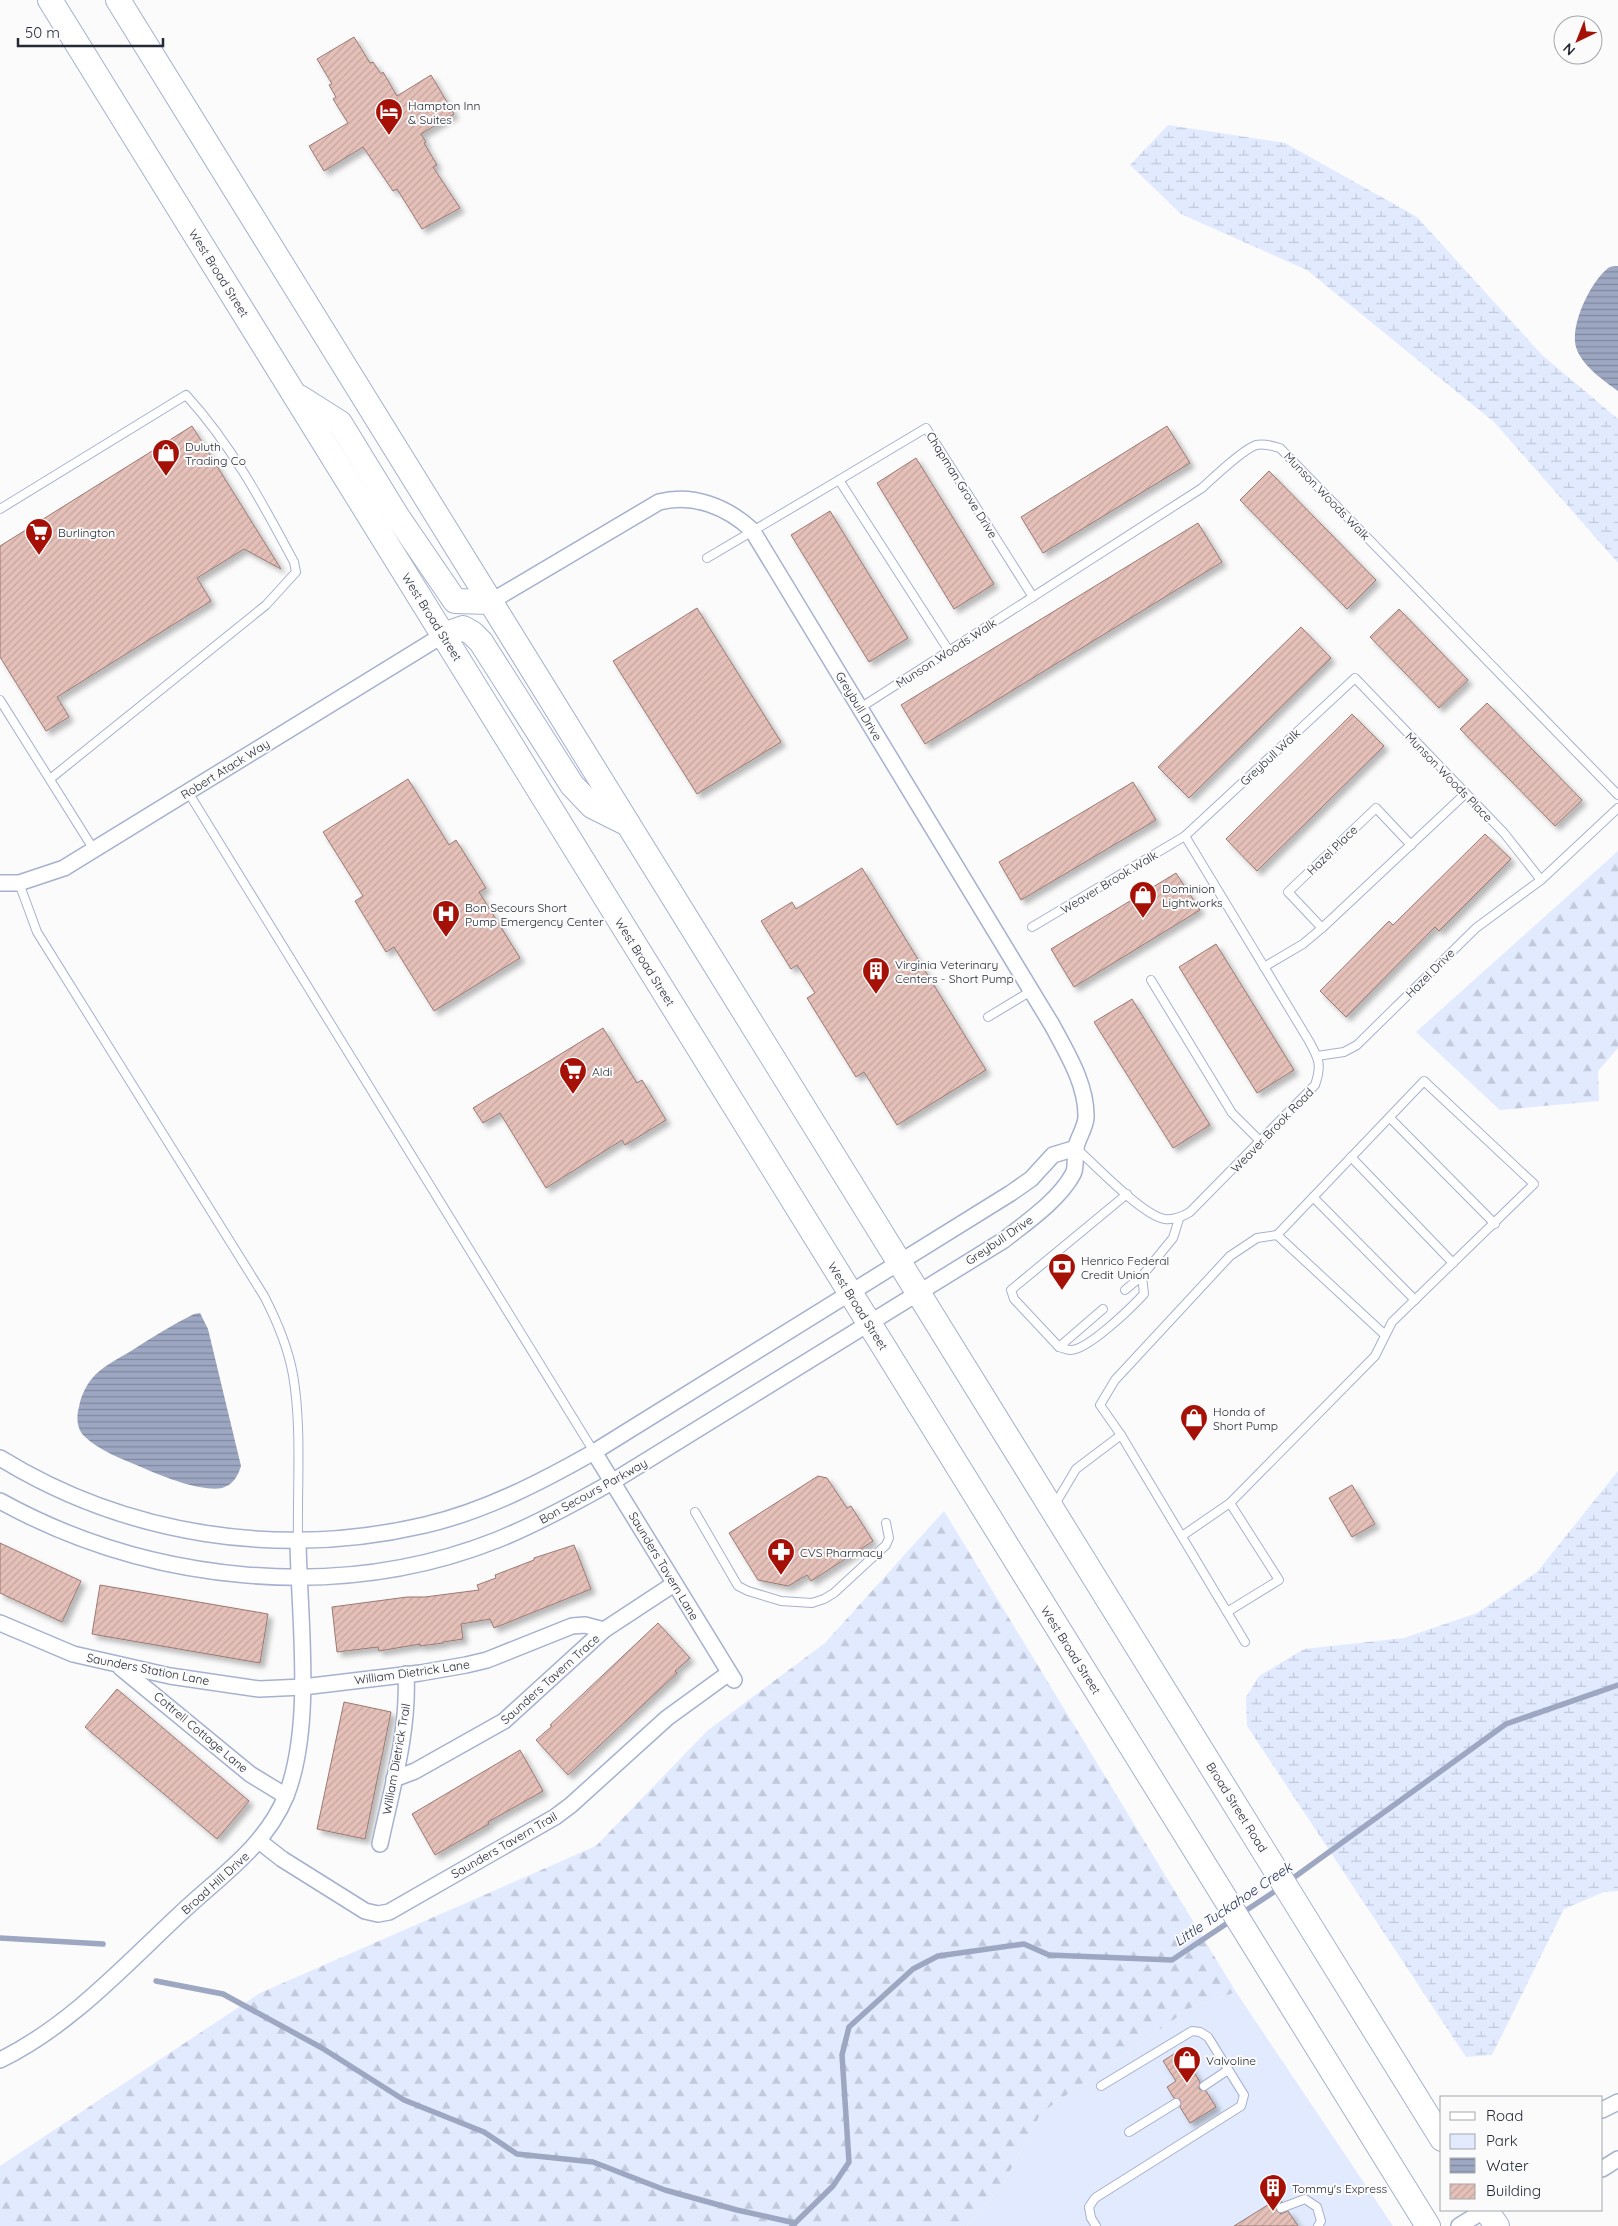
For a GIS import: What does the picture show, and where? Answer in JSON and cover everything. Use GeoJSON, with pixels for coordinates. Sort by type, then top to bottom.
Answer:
{"type":"FeatureCollection","features":[{"type":"Feature","properties":{"kind":"main road","name":"West Broad Street"},"geometry":{"type":"LineString","coordinates":[[50,0],[1252,1945],[1428,2226]]}},
{"type":"Feature","properties":{"kind":"main road"},"geometry":{"type":"LineString","coordinates":[[118,0],[1052,1510]]}},
{"type":"Feature","properties":{"kind":"main road"},"geometry":{"type":"LineString","coordinates":[[294,394],[340,423],[397,516],[455,602],[490,602]]}},
{"type":"Feature","properties":{"kind":"main road"},"geometry":{"type":"LineString","coordinates":[[443,635],[463,628],[472,633],[481,642],[572,785],[592,806],[628,824]]}},
{"type":"Feature","properties":{"kind":"main road","name":"Broad Street Road"},"geometry":{"type":"LineString","coordinates":[[1052,1510],[1440,2136]]}},
{"type":"Feature","properties":{"kind":"main road"},"geometry":{"type":"LineString","coordinates":[[1487,2211],[1497,2226]]}},
{"type":"Feature","properties":{"kind":"street","name":"Greybull Drive"},"geometry":{"type":"LineString","coordinates":[[490,602],[659,502],[675,498],[693,500],[720,507],[737,515],[752,530],[1031,991],[1073,1064],[1083,1096],[1086,1120],[1076,1148],[1074,1173],[1054,1198],[1032,1219],[1004,1240],[868,1323]]}},
{"type":"Feature","properties":{"kind":"street","name":"Robert Atack Way"},"geometry":{"type":"LineString","coordinates":[[0,884],[19,883],[64,868],[443,635]]}},
{"type":"Feature","properties":{"kind":"street"},"geometry":{"type":"LineString","coordinates":[[0,1458],[22,1471],[85,1501],[145,1522],[213,1536],[298,1541],[351,1538],[434,1522],[505,1498],[594,1452],[1011,1193],[1031,1179],[1054,1155],[1076,1148]]}},
{"type":"Feature","properties":{"kind":"street","name":"Bon Secours Parkway"},"geometry":{"type":"LineString","coordinates":[[0,1501],[53,1528],[88,1541],[156,1561],[206,1571],[298,1577],[346,1575],[392,1568],[460,1553],[497,1540],[574,1504],[868,1323]]}},
{"type":"Feature","properties":{"kind":"street","name":"Saunders Tavern Lane"},"geometry":{"type":"LineString","coordinates":[[594,1452],[732,1677]]}},
{"type":"Feature","properties":{"kind":"street","name":"Broad Hill Drive"},"geometry":{"type":"LineString","coordinates":[[0,2060],[38,2038],[84,2003],[242,1860],[259,1841],[286,1796],[296,1756],[302,1687],[298,1541]]}},
{"type":"Feature","properties":{"kind":"street","name":"Saunders Tavern Trace"},"geometry":{"type":"LineString","coordinates":[[394,1779],[415,1771],[504,1721],[604,1630],[674,1584]]}},
{"type":"Feature","properties":{"kind":"street","name":"Saunders Station Lane"},"geometry":{"type":"LineString","coordinates":[[0,1624],[73,1654],[170,1676],[259,1689],[302,1687]]}},
{"type":"Feature","properties":{"kind":"street","name":"William Dietrick Lane"},"geometry":{"type":"LineString","coordinates":[[302,1687],[406,1674],[486,1660],[572,1626],[585,1625],[604,1630]]}},
{"type":"Feature","properties":{"kind":"street","name":"Cottrell Cottage Lane"},"geometry":{"type":"LineString","coordinates":[[118,1665],[250,1774],[286,1796]]}},
{"type":"Feature","properties":{"kind":"street","name":"William Dietrick Trail"},"geometry":{"type":"LineString","coordinates":[[380,1844],[405,1722],[406,1674]]}},
{"type":"Feature","properties":{"kind":"street","name":"Saunders Tavern Trail"},"geometry":{"type":"LineString","coordinates":[[259,1841],[282,1859],[365,1911],[378,1914],[389,1912],[555,1817],[571,1805],[667,1718],[732,1677]]}},
{"type":"Feature","properties":{"kind":"street"},"geometry":{"type":"LineString","coordinates":[[1603,2110],[1618,2102]]}},
{"type":"Feature","properties":{"kind":"street"},"geometry":{"type":"LineString","coordinates":[[1603,2168],[1618,2159]]}},
{"type":"Feature","properties":{"kind":"street"},"geometry":{"type":"LineString","coordinates":[[1459,2226],[1484,2211]]}},
{"type":"Feature","properties":{"kind":"lane"},"geometry":{"type":"LineString","coordinates":[[0,509],[186,395],[198,408],[240,466],[294,562],[296,572],[266,605],[50,779]]}},
{"type":"Feature","properties":{"kind":"lane","name":"Chapman Grove Drive"},"geometry":{"type":"LineString","coordinates":[[839,480],[926,428],[1033,597]]}},
{"type":"Feature","properties":{"kind":"lane","name":"Munson Woods Walk"},"geometry":{"type":"LineString","coordinates":[[860,708],[1202,488],[1222,469],[1255,446],[1268,444],[1280,448],[1618,795]]}},
{"type":"Feature","properties":{"kind":"lane"},"geometry":{"type":"LineString","coordinates":[[707,558],[839,480],[949,651]]}},
{"type":"Feature","properties":{"kind":"lane","name":"Munson Woods Place"},"geometry":{"type":"LineString","coordinates":[[1355,678],[1504,833],[1541,880]]}},
{"type":"Feature","properties":{"kind":"lane","name":"Greybull Walk"},"geometry":{"type":"LineString","coordinates":[[1185,836],[1355,678]]}},
{"type":"Feature","properties":{"kind":"lane"},"geometry":{"type":"LineString","coordinates":[[0,700],[94,850]]}},
{"type":"Feature","properties":{"kind":"lane"},"geometry":{"type":"LineString","coordinates":[[188,792],[594,1452]]}},
{"type":"Feature","properties":{"kind":"lane"},"geometry":{"type":"LineString","coordinates":[[1264,967],[1303,944],[1322,928],[1465,794]]}},
{"type":"Feature","properties":{"kind":"lane","name":"Hazel Place"},"geometry":{"type":"LineString","coordinates":[[1322,928],[1288,892],[1376,808],[1411,845]]}},
{"type":"Feature","properties":{"kind":"lane"},"geometry":{"type":"LineString","coordinates":[[1541,880],[1618,808]]}},
{"type":"Feature","properties":{"kind":"lane"},"geometry":{"type":"LineString","coordinates":[[1185,836],[1317,1056]]}},
{"type":"Feature","properties":{"kind":"lane","name":"Weaver Brook Walk"},"geometry":{"type":"LineString","coordinates":[[1032,927],[1185,836]]}},
{"type":"Feature","properties":{"kind":"lane","name":"Hazel Drive"},"geometry":{"type":"LineString","coordinates":[[1317,1056],[1344,1052],[1357,1046],[1476,928],[1541,880]]}},
{"type":"Feature","properties":{"kind":"lane"},"geometry":{"type":"LineString","coordinates":[[19,883],[37,932],[264,1296],[274,1316],[285,1344],[293,1376],[297,1412],[298,1541]]}},
{"type":"Feature","properties":{"kind":"lane"},"geometry":{"type":"LineString","coordinates":[[1151,980],[1232,1113],[1260,1141]]}},
{"type":"Feature","properties":{"kind":"lane"},"geometry":{"type":"LineString","coordinates":[[988,1017],[1031,991]]}},
{"type":"Feature","properties":{"kind":"lane","name":"Weaver Brook Road"},"geometry":{"type":"LineString","coordinates":[[1179,1219],[1190,1212],[1315,1086],[1320,1070],[1317,1056]]}},
{"type":"Feature","properties":{"kind":"lane"},"geometry":{"type":"LineString","coordinates":[[1182,1536],[1230,1503],[1375,1356],[1392,1322],[1495,1224],[1534,1184],[1424,1081],[1277,1235],[1257,1238],[1230,1256],[1115,1380],[1100,1405],[1121,1435],[1245,1642]]}},
{"type":"Feature","properties":{"kind":"lane"},"geometry":{"type":"LineString","coordinates":[[1390,1118],[1495,1224]]}},
{"type":"Feature","properties":{"kind":"lane"},"geometry":{"type":"LineString","coordinates":[[1076,1148],[1146,1212],[1164,1219],[1179,1219],[1173,1238],[1142,1276],[1125,1290]]}},
{"type":"Feature","properties":{"kind":"lane"},"geometry":{"type":"LineString","coordinates":[[1351,1157],[1453,1262]]}},
{"type":"Feature","properties":{"kind":"lane"},"geometry":{"type":"LineString","coordinates":[[1127,1194],[1011,1290],[1014,1299],[1059,1347],[1069,1350],[1077,1349],[1106,1330],[1144,1294],[1142,1276]]}},
{"type":"Feature","properties":{"kind":"lane"},"geometry":{"type":"LineString","coordinates":[[1314,1197],[1415,1300]]}},
{"type":"Feature","properties":{"kind":"lane"},"geometry":{"type":"LineString","coordinates":[[1277,1235],[1385,1335]]}},
{"type":"Feature","properties":{"kind":"lane"},"geometry":{"type":"LineString","coordinates":[[1059,1347],[1104,1309]]}},
{"type":"Feature","properties":{"kind":"lane"},"geometry":{"type":"LineString","coordinates":[[1052,1510],[1076,1469],[1121,1435]]}},
{"type":"Feature","properties":{"kind":"lane"},"geometry":{"type":"LineString","coordinates":[[1227,1612],[1279,1580],[1230,1503]]}},
{"type":"Feature","properties":{"kind":"lane"},"geometry":{"type":"LineString","coordinates":[[695,1512],[738,1586],[759,1595],[795,1603],[812,1603],[834,1593],[886,1545],[889,1538],[886,1523]]}},
{"type":"Feature","properties":{"kind":"lane"},"geometry":{"type":"LineString","coordinates":[[1096,2226],[1091,2218],[1089,2207],[1095,2198],[1241,2106],[1244,2095],[1208,2037],[1200,2032],[1192,2031],[1101,2086]]}},
{"type":"Feature","properties":{"kind":"lane"},"geometry":{"type":"LineString","coordinates":[[1204,2086],[1228,2070]]}},
{"type":"Feature","properties":{"kind":"lane"},"geometry":{"type":"LineString","coordinates":[[1128,2132],[1176,2103]]}},
{"type":"Feature","properties":{"kind":"lane"},"geometry":{"type":"LineString","coordinates":[[1281,2208],[1304,2199],[1317,2207],[1321,2220],[1318,2226]]}},
{"type":"Feature","properties":{"kind":"green space"},"geometry":{"type":"Polygon","coordinates":[[[1168,125],[1285,143],[1417,217],[1542,355],[1618,419],[1618,563],[1494,422],[1307,270],[1181,214],[1130,165],[1168,125]]]}},
{"type":"Feature","properties":{"kind":"green space"},"geometry":{"type":"Polygon","coordinates":[[[1618,851],[1618,1048],[1598,1071],[1599,1101],[1500,1110],[1416,1032],[1618,851]]]}},
{"type":"Feature","properties":{"kind":"green space"},"geometry":{"type":"Polygon","coordinates":[[[1618,1471],[1618,1891],[1604,1892],[1564,1909],[1492,2055],[1466,2057],[1247,1726],[1246,1697],[1259,1676],[1304,1649],[1404,1638],[1477,1613],[1537,1572],[1618,1471]]]}},
{"type":"Feature","properties":{"kind":"green space"},"geometry":{"type":"Polygon","coordinates":[[[944,1511],[1236,1992],[1190,2008],[1041,2113],[1002,2186],[967,2226],[0,2226],[0,2166],[260,1993],[596,1846],[707,1731],[825,1643],[944,1511]]]}},
{"type":"Feature","properties":{"kind":"green space"},"geometry":{"type":"Polygon","coordinates":[[[1236,1992],[1393,2226],[967,2226],[1002,2186],[1041,2113],[1190,2008],[1236,1992]]]}},
{"type":"Feature","properties":{"kind":"water"},"geometry":{"type":"Polygon","coordinates":[[[1618,266],[1618,391],[1584,362],[1577,350],[1575,341],[1578,318],[1582,306],[1594,284],[1607,269],[1618,266]]]}},
{"type":"Feature","properties":{"kind":"water"},"geometry":{"type":"Polygon","coordinates":[[[200,1313],[208,1329],[241,1466],[234,1480],[229,1485],[213,1489],[203,1488],[159,1475],[119,1458],[84,1436],[77,1419],[81,1398],[87,1385],[96,1374],[162,1332],[194,1314],[200,1313]]]}},
{"type":"Feature","properties":{"kind":"building","name":"Hampton Inn & Suites"},"geometry":{"type":"Polygon","coordinates":[[[354,37],[370,63],[373,62],[381,74],[383,72],[397,96],[431,75],[454,114],[421,134],[437,165],[433,167],[460,208],[422,229],[397,189],[393,191],[363,147],[324,171],[309,146],[348,123],[333,99],[336,97],[329,85],[332,84],[317,59],[354,37]]]}},
{"type":"Feature","properties":{"kind":"building"},"geometry":{"type":"Polygon","coordinates":[[[192,426],[281,569],[244,549],[197,578],[211,601],[57,697],[69,717],[46,731],[0,657],[0,546],[192,426]]]}},
{"type":"Feature","properties":{"kind":"building"},"geometry":{"type":"Polygon","coordinates":[[[1167,426],[1190,463],[1043,553],[1021,517],[1167,426]]]}},
{"type":"Feature","properties":{"kind":"building"},"geometry":{"type":"Polygon","coordinates":[[[916,458],[994,584],[954,609],[877,483],[916,458]]]}},
{"type":"Feature","properties":{"kind":"building"},"geometry":{"type":"Polygon","coordinates":[[[1269,471],[1376,580],[1347,609],[1240,500],[1269,471]]]}},
{"type":"Feature","properties":{"kind":"building"},"geometry":{"type":"Polygon","coordinates":[[[830,511],[908,638],[869,662],[791,535],[830,511]]]}},
{"type":"Feature","properties":{"kind":"building"},"geometry":{"type":"Polygon","coordinates":[[[1198,523],[1222,562],[925,744],[901,705],[1198,523]]]}},
{"type":"Feature","properties":{"kind":"building"},"geometry":{"type":"Polygon","coordinates":[[[697,608],[781,742],[697,794],[613,661],[697,608]]]}},
{"type":"Feature","properties":{"kind":"building"},"geometry":{"type":"Polygon","coordinates":[[[1399,609],[1468,680],[1439,708],[1370,637],[1399,609]]]}},
{"type":"Feature","properties":{"kind":"building"},"geometry":{"type":"Polygon","coordinates":[[[1301,627],[1331,658],[1189,798],[1158,767],[1301,627]]]}},
{"type":"Feature","properties":{"kind":"building"},"geometry":{"type":"Polygon","coordinates":[[[1487,703],[1582,800],[1555,826],[1460,729],[1487,703]]]}},
{"type":"Feature","properties":{"kind":"building"},"geometry":{"type":"Polygon","coordinates":[[[1352,714],[1384,746],[1257,871],[1226,839],[1352,714]]]}},
{"type":"Feature","properties":{"kind":"building"},"geometry":{"type":"Polygon","coordinates":[[[408,779],[449,845],[456,840],[486,888],[479,892],[520,958],[434,1011],[394,947],[386,952],[355,901],[363,896],[323,832],[408,779]]]}},
{"type":"Feature","properties":{"kind":"building"},"geometry":{"type":"Polygon","coordinates":[[[1133,782],[1156,820],[1021,900],[999,862],[1133,782]]]}},
{"type":"Feature","properties":{"kind":"building"},"geometry":{"type":"Polygon","coordinates":[[[1485,834],[1511,859],[1439,931],[1435,927],[1346,1017],[1320,991],[1389,921],[1393,925],[1485,834]]]}},
{"type":"Feature","properties":{"kind":"building","name":"Virginia Veterinary Centers - Short Pump"},"geometry":{"type":"Polygon","coordinates":[[[862,868],[986,1070],[897,1125],[864,1072],[856,1077],[807,998],[815,993],[797,965],[791,969],[761,921],[792,902],[796,909],[862,868]]]}},
{"type":"Feature","properties":{"kind":"building"},"geometry":{"type":"Polygon","coordinates":[[[1176,873],[1200,910],[1074,987],[1051,949],[1176,873]]]}},
{"type":"Feature","properties":{"kind":"building"},"geometry":{"type":"Polygon","coordinates":[[[1216,944],[1294,1070],[1257,1093],[1179,967],[1216,944]]]}},
{"type":"Feature","properties":{"kind":"building"},"geometry":{"type":"Polygon","coordinates":[[[1132,999],[1210,1125],[1173,1148],[1094,1022],[1132,999]]]}},
{"type":"Feature","properties":{"kind":"building","name":"Aldi"},"geometry":{"type":"Polygon","coordinates":[[[603,1028],[637,1083],[642,1080],[666,1120],[625,1145],[622,1140],[546,1188],[500,1113],[483,1123],[473,1108],[603,1028]]]}},
{"type":"Feature","properties":{"kind":"building","name":"CVS Pharmacy"},"geometry":{"type":"Polygon","coordinates":[[[818,1476],[827,1478],[847,1508],[851,1506],[873,1541],[811,1581],[807,1575],[788,1586],[758,1580],[729,1533],[818,1476]]]}},
{"type":"Feature","properties":{"kind":"building"},"geometry":{"type":"Polygon","coordinates":[[[1352,1485],[1375,1524],[1352,1537],[1329,1498],[1352,1485]]]}},
{"type":"Feature","properties":{"kind":"building"},"geometry":{"type":"Polygon","coordinates":[[[0,1543],[81,1581],[62,1622],[0,1593],[0,1543]]]}},
{"type":"Feature","properties":{"kind":"building"},"geometry":{"type":"Polygon","coordinates":[[[574,1545],[591,1589],[494,1628],[490,1619],[461,1624],[463,1639],[379,1651],[378,1647],[337,1652],[332,1607],[479,1590],[477,1585],[496,1578],[495,1575],[534,1560],[534,1558],[574,1545]]]}},
{"type":"Feature","properties":{"kind":"building"},"geometry":{"type":"Polygon","coordinates":[[[100,1585],[268,1614],[260,1663],[92,1634],[100,1585]]]}},
{"type":"Feature","properties":{"kind":"building"},"geometry":{"type":"Polygon","coordinates":[[[658,1623],[690,1658],[675,1671],[677,1673],[568,1775],[536,1740],[658,1623]]]}},
{"type":"Feature","properties":{"kind":"building"},"geometry":{"type":"Polygon","coordinates":[[[117,1689],[249,1801],[217,1839],[85,1727],[117,1689]]]}},
{"type":"Feature","properties":{"kind":"building"},"geometry":{"type":"Polygon","coordinates":[[[344,1702],[391,1712],[365,1839],[317,1829],[344,1702]]]}},
{"type":"Feature","properties":{"kind":"building"},"geometry":{"type":"Polygon","coordinates":[[[520,1750],[543,1791],[435,1855],[412,1814],[520,1750]]]}},
{"type":"Feature","properties":{"kind":"building","name":"Valvoline"},"geometry":{"type":"Polygon","coordinates":[[[1180,2050],[1200,2082],[1199,2089],[1206,2091],[1216,2107],[1190,2123],[1180,2107],[1180,2100],[1174,2098],[1167,2087],[1176,2081],[1163,2061],[1180,2050]]]}},
{"type":"Feature","properties":{"kind":"building","name":"Tommy's Express"},"geometry":{"type":"Polygon","coordinates":[[[1279,2198],[1282,2202],[1276,2205],[1276,2210],[1281,2214],[1288,2211],[1298,2226],[1234,2226],[1279,2198]]]}},
{"type":"Feature","properties":{"kind":"waterway","name":"Little Tuckahoe Creek"},"geometry":{"type":"LineString","coordinates":[[1289,1881],[1506,1724],[1618,1685]]}},
{"type":"Feature","properties":{"kind":"waterway","name":"Little Tuckahoe Creek"},"geometry":{"type":"LineString","coordinates":[[1242,1913],[1280,1888]]}},
{"type":"Feature","properties":{"kind":"waterway","name":"Little Tuckahoe Creek"},"geometry":{"type":"LineString","coordinates":[[792,2226],[833,2186],[849,2162],[842,2055],[849,2027],[913,1969],[938,1956],[1024,1944],[1049,1955],[1172,1960],[1232,1920]]}},
{"type":"Feature","properties":{"kind":"waterway"},"geometry":{"type":"LineString","coordinates":[[0,1938],[103,1944]]}},
{"type":"Feature","properties":{"kind":"waterway"},"geometry":{"type":"LineString","coordinates":[[156,1981],[223,1994],[322,2048],[404,2100],[484,2132],[517,2154],[593,2162],[665,2190],[737,2210],[795,2223]]}},
{"type":"Feature","properties":{"kind":"place","name":"Hampton Inn & Suites"},"geometry":{"type":"Point","coordinates":[389,136]}},
{"type":"Feature","properties":{"kind":"place","name":"Duluth Trading Co"},"geometry":{"type":"Point","coordinates":[166,477]}},
{"type":"Feature","properties":{"kind":"place","name":"Burlington"},"geometry":{"type":"Point","coordinates":[39,556]}},
{"type":"Feature","properties":{"kind":"place","name":"Dominion Lightworks"},"geometry":{"type":"Point","coordinates":[1143,919]}},
{"type":"Feature","properties":{"kind":"place","name":"Bon Secours Short Pump Emergency Center"},"geometry":{"type":"Point","coordinates":[446,938]}},
{"type":"Feature","properties":{"kind":"place","name":"Virginia Veterinary Centers - Short Pump"},"geometry":{"type":"Point","coordinates":[876,995]}},
{"type":"Feature","properties":{"kind":"place","name":"Aldi"},"geometry":{"type":"Point","coordinates":[573,1095]}},
{"type":"Feature","properties":{"kind":"place","name":"Henrico Federal Credit Union"},"geometry":{"type":"Point","coordinates":[1062,1291]}},
{"type":"Feature","properties":{"kind":"place","name":"Honda of Short Pump"},"geometry":{"type":"Point","coordinates":[1194,1442]}},
{"type":"Feature","properties":{"kind":"place","name":"CVS Pharmacy"},"geometry":{"type":"Point","coordinates":[781,1576]}},
{"type":"Feature","properties":{"kind":"place","name":"Valvoline"},"geometry":{"type":"Point","coordinates":[1187,2084]}},
{"type":"Feature","properties":{"kind":"place","name":"Tommy's Express"},"geometry":{"type":"Point","coordinates":[1273,2212]}}]}
